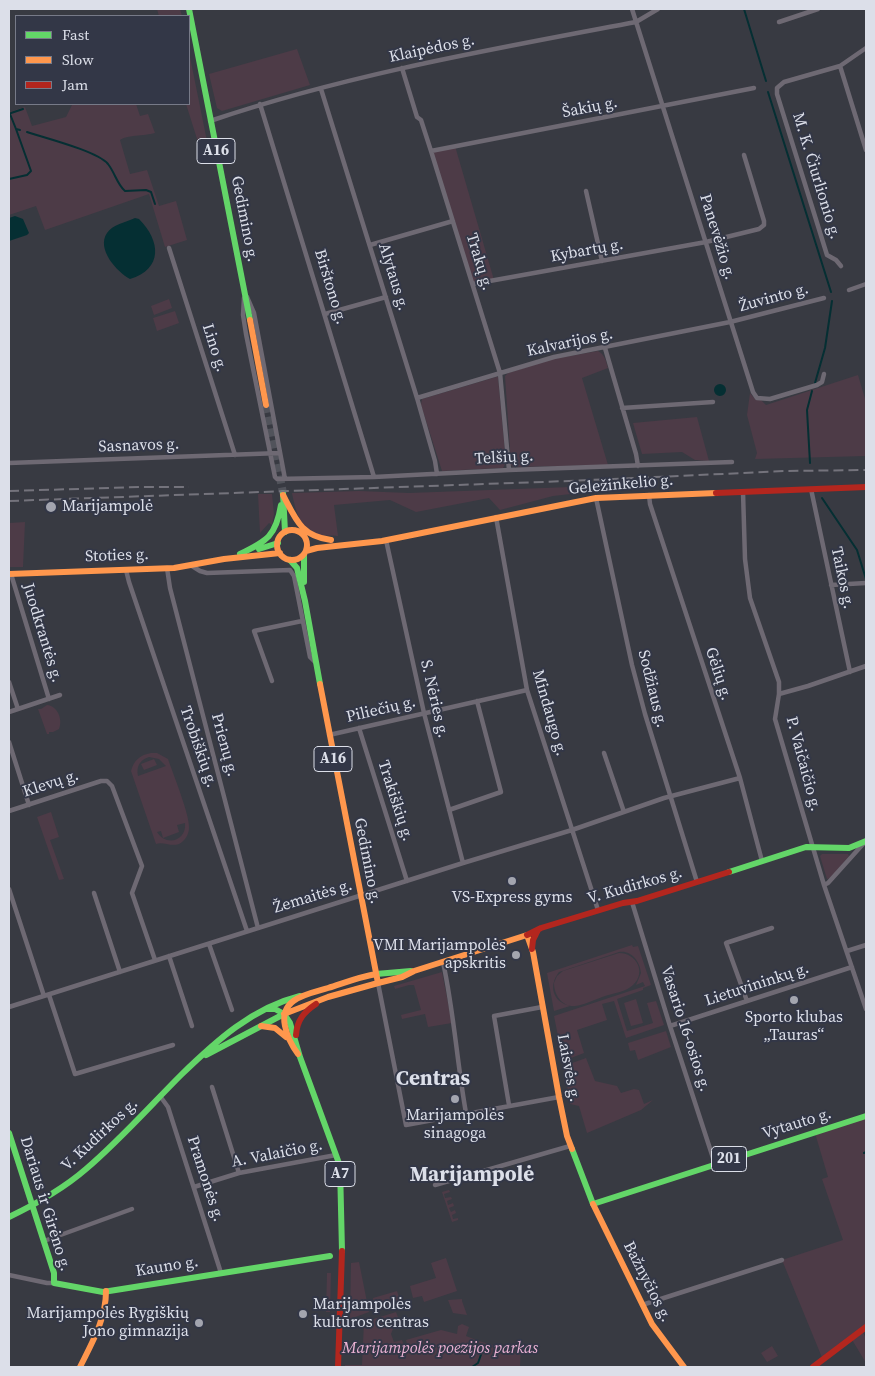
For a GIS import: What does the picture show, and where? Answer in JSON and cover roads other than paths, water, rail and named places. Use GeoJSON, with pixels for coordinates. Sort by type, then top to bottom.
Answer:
{"type":"FeatureCollection","features":[{"type":"Feature","properties":{"kind":"main road","name":"Gedimino g."},"geometry":{"type":"LineString","coordinates":[[189,9],[266,405]]}},
{"type":"Feature","properties":{"kind":"main road","name":"Geležinkelio g."},"geometry":{"type":"LineString","coordinates":[[305,553],[317,548],[386,540],[596,498],[866,487]]}},
{"type":"Feature","properties":{"kind":"main road"},"geometry":{"type":"LineString","coordinates":[[283,494],[285,532],[278,543],[280,553],[286,559],[295,560],[305,553],[307,547],[306,538],[299,532],[285,532]]}},
{"type":"Feature","properties":{"kind":"main road"},"geometry":{"type":"LineString","coordinates":[[283,494],[296,519],[308,534],[331,540]]}},
{"type":"Feature","properties":{"kind":"main road"},"geometry":{"type":"LineString","coordinates":[[240,554],[262,543],[274,534],[278,525],[283,494]]}},
{"type":"Feature","properties":{"kind":"main road"},"geometry":{"type":"LineString","coordinates":[[284,503],[294,531]]}},
{"type":"Feature","properties":{"kind":"main road","name":"Geležinkelio g."},"geometry":{"type":"LineString","coordinates":[[306,538],[316,541],[331,540],[353,544]]}},
{"type":"Feature","properties":{"kind":"main road","name":"Stoties g."},"geometry":{"type":"LineString","coordinates":[[10,574],[192,566],[224,559],[278,543]]}},
{"type":"Feature","properties":{"kind":"main road","name":"Stoties g."},"geometry":{"type":"LineString","coordinates":[[224,559],[280,553]]}},
{"type":"Feature","properties":{"kind":"main road","name":"Gedimino g."},"geometry":{"type":"LineString","coordinates":[[305,553],[306,602]]}},
{"type":"Feature","properties":{"kind":"main road","name":"Gedimino g."},"geometry":{"type":"LineString","coordinates":[[290,560],[297,568],[306,602],[329,735],[378,983]]}},
{"type":"Feature","properties":{"kind":"main road","name":"V. Kudirkos g."},"geometry":{"type":"LineString","coordinates":[[378,983],[402,977],[414,971],[528,935],[623,902],[632,902],[806,847],[849,848],[865,842]]}},
{"type":"Feature","properties":{"kind":"main road"},"geometry":{"type":"LineString","coordinates":[[532,949],[533,940],[538,930]]}},
{"type":"Feature","properties":{"kind":"main road","name":"Laisvės g."},"geometry":{"type":"LineString","coordinates":[[528,935],[558,1097],[570,1146],[593,1204]]}},
{"type":"Feature","properties":{"kind":"main road","name":"V. Kudirkos g."},"geometry":{"type":"LineString","coordinates":[[9,1217],[59,1190],[87,1168],[214,1043],[267,1009],[290,998],[358,978],[401,970],[414,971]]}},
{"type":"Feature","properties":{"kind":"main road"},"geometry":{"type":"LineString","coordinates":[[284,1014],[328,997],[378,983]]}},
{"type":"Feature","properties":{"kind":"main road"},"geometry":{"type":"LineString","coordinates":[[284,1014],[291,1003],[301,996]]}},
{"type":"Feature","properties":{"kind":"main road"},"geometry":{"type":"LineString","coordinates":[[293,1042],[300,1018],[311,1007],[328,997]]}},
{"type":"Feature","properties":{"kind":"main road"},"geometry":{"type":"LineString","coordinates":[[267,1009],[275,1009],[284,1014],[290,1024],[293,1042]]}},
{"type":"Feature","properties":{"kind":"main road","name":"V. Kudirkos g."},"geometry":{"type":"LineString","coordinates":[[199,1059],[284,1014]]}},
{"type":"Feature","properties":{"kind":"main road"},"geometry":{"type":"LineString","coordinates":[[259,1026],[275,1027],[293,1042]]}},
{"type":"Feature","properties":{"kind":"main road","name":"A7"},"geometry":{"type":"LineString","coordinates":[[293,1042],[316,1097],[340,1166],[342,1255],[338,1367]]}},
{"type":"Feature","properties":{"kind":"main road","name":"Vytauto g."},"geometry":{"type":"LineString","coordinates":[[593,1204],[866,1116]]}},
{"type":"Feature","properties":{"kind":"main road","name":"Dariaus ir Girėno g."},"geometry":{"type":"LineString","coordinates":[[9,1133],[54,1273],[54,1284]]}},
{"type":"Feature","properties":{"kind":"main road","name":"Bažnyčios g."},"geometry":{"type":"LineString","coordinates":[[593,1204],[657,1333],[684,1367]]}},
{"type":"Feature","properties":{"kind":"main road","name":"Kauno g."},"geometry":{"type":"LineString","coordinates":[[54,1284],[106,1291],[330,1256]]}},
{"type":"Feature","properties":{"kind":"main road"},"geometry":{"type":"LineString","coordinates":[[80,1367],[100,1322],[106,1302],[106,1291]]}},
{"type":"Feature","properties":{"kind":"main road"},"geometry":{"type":"LineString","coordinates":[[813,1367],[866,1327]]}},
{"type":"Feature","properties":{"kind":"street","name":"Panevėžio g."},"geometry":{"type":"LineString","coordinates":[[632,9],[753,392],[757,398],[770,399],[817,386],[822,382],[824,374]]}},
{"type":"Feature","properties":{"kind":"street","name":"Klaipėdos g."},"geometry":{"type":"LineString","coordinates":[[210,121],[260,104],[402,68],[636,22],[658,9]]}},
{"type":"Feature","properties":{"kind":"street"},"geometry":{"type":"LineString","coordinates":[[779,22],[818,9]]}},
{"type":"Feature","properties":{"kind":"street"},"geometry":{"type":"LineString","coordinates":[[866,48],[840,66],[866,150]]}},
{"type":"Feature","properties":{"kind":"street","name":"M. K. Čiurlionio g."},"geometry":{"type":"LineString","coordinates":[[840,66],[784,82],[778,86],[777,94],[827,255],[836,260],[841,266]]}},
{"type":"Feature","properties":{"kind":"street","name":"Trakų g."},"geometry":{"type":"LineString","coordinates":[[402,68],[417,117],[421,120],[454,221],[500,373],[509,470]]}},
{"type":"Feature","properties":{"kind":"street","name":"Šakių g."},"geometry":{"type":"LineString","coordinates":[[431,151],[754,88]]}},
{"type":"Feature","properties":{"kind":"street","name":"Alytaus g."},"geometry":{"type":"LineString","coordinates":[[321,89],[417,398],[436,461],[438,474]]}},
{"type":"Feature","properties":{"kind":"street","name":"Birštono g."},"geometry":{"type":"LineString","coordinates":[[260,104],[374,477]]}},
{"type":"Feature","properties":{"kind":"street","name":"Kybartų g."},"geometry":{"type":"LineString","coordinates":[[473,284],[706,242],[759,229],[764,226],[764,221],[744,155]]}},
{"type":"Feature","properties":{"kind":"street"},"geometry":{"type":"LineString","coordinates":[[586,191],[602,261]]}},
{"type":"Feature","properties":{"kind":"street"},"geometry":{"type":"LineString","coordinates":[[370,245],[454,221]]}},
{"type":"Feature","properties":{"kind":"street","name":"Lino g."},"geometry":{"type":"LineString","coordinates":[[169,248],[235,455]]}},
{"type":"Feature","properties":{"kind":"street"},"geometry":{"type":"LineString","coordinates":[[848,290],[866,284]]}},
{"type":"Feature","properties":{"kind":"street"},"geometry":{"type":"LineString","coordinates":[[244,294],[254,313],[285,479]]}},
{"type":"Feature","properties":{"kind":"street"},"geometry":{"type":"LineString","coordinates":[[244,294],[242,304],[243,315],[269,454]]}},
{"type":"Feature","properties":{"kind":"street"},"geometry":{"type":"LineString","coordinates":[[325,314],[386,297]]}},
{"type":"Feature","properties":{"kind":"street","name":"Žuvinto g."},"geometry":{"type":"LineString","coordinates":[[730,322],[824,298]]}},
{"type":"Feature","properties":{"kind":"street","name":"Kalvarijos g."},"geometry":{"type":"LineString","coordinates":[[417,398],[554,357],[730,322]]}},
{"type":"Feature","properties":{"kind":"street"},"geometry":{"type":"LineString","coordinates":[[605,348],[638,466]]}},
{"type":"Feature","properties":{"kind":"street"},"geometry":{"type":"LineString","coordinates":[[622,408],[712,402]]}},
{"type":"Feature","properties":{"kind":"street","name":"Sasnavos g."},"geometry":{"type":"LineString","coordinates":[[9,463],[280,453]]}},
{"type":"Feature","properties":{"kind":"street","name":"Telšių g."},"geometry":{"type":"LineString","coordinates":[[269,454],[277,479],[374,477],[732,462]]}},
{"type":"Feature","properties":{"kind":"street","name":"Taikos g."},"geometry":{"type":"LineString","coordinates":[[811,489],[850,672]]}},
{"type":"Feature","properties":{"kind":"street","name":"P. Vaičaičio g."},"geometry":{"type":"LineString","coordinates":[[743,492],[746,576],[750,598],[779,682],[775,718],[824,885],[866,1009]]}},
{"type":"Feature","properties":{"kind":"street","name":"Gėlių g."},"geometry":{"type":"LineString","coordinates":[[649,495],[650,504],[740,778],[762,861]]}},
{"type":"Feature","properties":{"kind":"street","name":"Sodžiaus g."},"geometry":{"type":"LineString","coordinates":[[596,498],[632,665],[651,736],[697,882]]}},
{"type":"Feature","properties":{"kind":"street","name":"Mindaugo g."},"geometry":{"type":"LineString","coordinates":[[496,517],[527,690],[598,910]]}},
{"type":"Feature","properties":{"kind":"street","name":"S. Nėries g."},"geometry":{"type":"LineString","coordinates":[[386,540],[424,713],[463,863]]}},
{"type":"Feature","properties":{"kind":"street"},"geometry":{"type":"LineString","coordinates":[[192,566],[207,573],[289,569],[292,571],[310,657],[316,663]]}},
{"type":"Feature","properties":{"kind":"street","name":"Prienų g."},"geometry":{"type":"LineString","coordinates":[[167,568],[170,588],[258,928]]}},
{"type":"Feature","properties":{"kind":"street","name":"Trobiškių g."},"geometry":{"type":"LineString","coordinates":[[126,570],[247,931]]}},
{"type":"Feature","properties":{"kind":"street","name":"Juodkrantės g."},"geometry":{"type":"LineString","coordinates":[[10,574],[49,699]]}},
{"type":"Feature","properties":{"kind":"street"},"geometry":{"type":"LineString","coordinates":[[831,585],[866,583]]}},
{"type":"Feature","properties":{"kind":"street"},"geometry":{"type":"LineString","coordinates":[[272,681],[254,631],[302,620]]}},
{"type":"Feature","properties":{"kind":"street"},"geometry":{"type":"LineString","coordinates":[[779,694],[866,666]]}},
{"type":"Feature","properties":{"kind":"street"},"geometry":{"type":"LineString","coordinates":[[9,682],[18,709]]}},
{"type":"Feature","properties":{"kind":"street","name":"Piliečių g."},"geometry":{"type":"LineString","coordinates":[[329,735],[527,690]]}},
{"type":"Feature","properties":{"kind":"street"},"geometry":{"type":"LineString","coordinates":[[9,712],[60,695]]}},
{"type":"Feature","properties":{"kind":"street"},"geometry":{"type":"LineString","coordinates":[[449,810],[501,792],[476,701]]}},
{"type":"Feature","properties":{"kind":"street","name":"Trakiškių g."},"geometry":{"type":"LineString","coordinates":[[359,728],[407,881]]}},
{"type":"Feature","properties":{"kind":"street"},"geometry":{"type":"LineString","coordinates":[[9,742],[29,804]]}},
{"type":"Feature","properties":{"kind":"street"},"geometry":{"type":"LineString","coordinates":[[604,753],[624,812]]}},
{"type":"Feature","properties":{"kind":"street","name":"Žemaitės g."},"geometry":{"type":"LineString","coordinates":[[9,1007],[572,830],[671,797],[740,778]]}},
{"type":"Feature","properties":{"kind":"street","name":"Klevų g."},"geometry":{"type":"LineString","coordinates":[[9,811],[101,781],[107,781],[112,786],[142,866],[132,893],[155,960]]}},
{"type":"Feature","properties":{"kind":"street"},"geometry":{"type":"LineString","coordinates":[[824,885],[828,883],[865,842]]}},
{"type":"Feature","properties":{"kind":"street"},"geometry":{"type":"LineString","coordinates":[[849,848],[852,856]]}},
{"type":"Feature","properties":{"kind":"street"},"geometry":{"type":"LineString","coordinates":[[9,889],[75,1074],[173,1045]]}},
{"type":"Feature","properties":{"kind":"street"},"geometry":{"type":"LineString","coordinates":[[94,893],[120,972]]}},
{"type":"Feature","properties":{"kind":"street","name":"Vasario 16-osios g."},"geometry":{"type":"LineString","coordinates":[[632,902],[715,1164]]}},
{"type":"Feature","properties":{"kind":"street"},"geometry":{"type":"LineString","coordinates":[[747,1001],[726,943],[772,928]]}},
{"type":"Feature","properties":{"kind":"street"},"geometry":{"type":"LineString","coordinates":[[209,944],[232,1010]]}},
{"type":"Feature","properties":{"kind":"street"},"geometry":{"type":"LineString","coordinates":[[847,951],[866,945]]}},
{"type":"Feature","properties":{"kind":"street"},"geometry":{"type":"LineString","coordinates":[[169,956],[192,1026]]}},
{"type":"Feature","properties":{"kind":"street"},"geometry":{"type":"LineString","coordinates":[[443,962],[453,1012],[461,1087],[466,1113],[558,1097]]}},
{"type":"Feature","properties":{"kind":"street","name":"Lietuvininkų g."},"geometry":{"type":"LineString","coordinates":[[670,1026],[852,967]]}},
{"type":"Feature","properties":{"kind":"street","name":"Gedimino g."},"geometry":{"type":"LineString","coordinates":[[378,983],[406,1125],[466,1113]]}},
{"type":"Feature","properties":{"kind":"street"},"geometry":{"type":"LineString","coordinates":[[509,1105],[494,1016],[542,1007]]}},
{"type":"Feature","properties":{"kind":"street"},"geometry":{"type":"LineString","coordinates":[[212,1087],[238,1173]]}},
{"type":"Feature","properties":{"kind":"street","name":"Pramonės g."},"geometry":{"type":"LineString","coordinates":[[160,1096],[168,1107],[221,1273]]}},
{"type":"Feature","properties":{"kind":"street"},"geometry":{"type":"LineString","coordinates":[[435,1185],[570,1146]]}},
{"type":"Feature","properties":{"kind":"street","name":"A. Valaičio g."},"geometry":{"type":"LineString","coordinates":[[194,1187],[238,1173],[336,1155]]}},
{"type":"Feature","properties":{"kind":"street"},"geometry":{"type":"LineString","coordinates":[[44,1241],[132,1209]]}},
{"type":"Feature","properties":{"kind":"street"},"geometry":{"type":"LineString","coordinates":[[642,1305],[782,1260]]}},
{"type":"Feature","properties":{"kind":"street","name":"Kauno g."},"geometry":{"type":"LineString","coordinates":[[9,1276],[54,1284]]}},
{"type":"Feature","properties":{"kind":"water"},"geometry":{"type":"Polygon","coordinates":[[[15,216],[23,219],[29,233],[9,241],[9,218],[15,216]]]}},
{"type":"Feature","properties":{"kind":"water"},"geometry":{"type":"Polygon","coordinates":[[[135,218],[139,219],[152,236],[155,254],[148,268],[130,279],[114,266],[106,253],[104,239],[109,230],[135,218]]]}},
{"type":"Feature","properties":{"kind":"water"},"geometry":{"type":"Polygon","coordinates":[[[720,384],[726,390],[720,396],[714,390],[720,384]]]}},
{"type":"Feature","properties":{"kind":"waterway"},"geometry":{"type":"LineString","coordinates":[[744,9],[766,81]]}},
{"type":"Feature","properties":{"kind":"waterway"},"geometry":{"type":"LineString","coordinates":[[768,92],[831,292]]}},
{"type":"Feature","properties":{"kind":"waterway"},"geometry":{"type":"LineString","coordinates":[[11,113],[23,109]]}},
{"type":"Feature","properties":{"kind":"waterway"},"geometry":{"type":"LineString","coordinates":[[9,114],[16,129],[20,130]]}},
{"type":"Feature","properties":{"kind":"waterway"},"geometry":{"type":"LineString","coordinates":[[9,179],[27,175],[31,171],[16,129]]}},
{"type":"Feature","properties":{"kind":"waterway"},"geometry":{"type":"LineString","coordinates":[[27,132],[58,141],[102,159],[108,164],[125,191],[146,190],[151,192],[155,204]]}},
{"type":"Feature","properties":{"kind":"waterway"},"geometry":{"type":"LineString","coordinates":[[815,383],[825,348],[832,301]]}},
{"type":"Feature","properties":{"kind":"waterway"},"geometry":{"type":"LineString","coordinates":[[810,463],[807,410],[812,391]]}},
{"type":"Feature","properties":{"kind":"waterway"},"geometry":{"type":"LineString","coordinates":[[822,498],[857,550],[866,579]]}},
{"type":"Feature","properties":{"kind":"waterway"},"geometry":{"type":"LineString","coordinates":[[472,1367],[478,1363],[483,1349]]}},
{"type":"Feature","properties":{"kind":"tunnel"},"geometry":{"type":"LineString","coordinates":[[266,405],[283,493]]}},
{"type":"Feature","properties":{"kind":"railway"},"geometry":{"type":"LineString","coordinates":[[9,501],[569,481],[786,471],[866,470]]}},
{"type":"Feature","properties":{"kind":"railway"},"geometry":{"type":"LineString","coordinates":[[9,491],[189,487]]}},
{"type":"Feature","properties":{"kind":"place","name":"Marijampolė"},"geometry":{"type":"Point","coordinates":[51,507]}},
{"type":"Feature","properties":{"kind":"place","name":"VS-Express gyms"},"geometry":{"type":"Point","coordinates":[512,881]}},
{"type":"Feature","properties":{"kind":"place","name":"VMI Marijampolės apskritis"},"geometry":{"type":"Point","coordinates":[516,955]}},
{"type":"Feature","properties":{"kind":"place","name":"Sporto klubas „Tauras“"},"geometry":{"type":"Point","coordinates":[794,1000]}},
{"type":"Feature","properties":{"kind":"place","name":"Marijampolės sinagoga"},"geometry":{"type":"Point","coordinates":[455,1099]}},
{"type":"Feature","properties":{"kind":"place","name":"Marijampolės kultūros centras"},"geometry":{"type":"Point","coordinates":[303,1314]}},
{"type":"Feature","properties":{"kind":"place","name":"Marijampolės Rygiškių Jono gimnazija"},"geometry":{"type":"Point","coordinates":[199,1323]}},
{"type":"Feature","properties":{"kind":"district","name":"Centras"},"geometry":{"type":"Point","coordinates":[433,1080]}},
{"type":"Feature","properties":{"kind":"district","name":"Marijampolė"},"geometry":{"type":"Point","coordinates":[472,1176]}},
{"type":"Feature","properties":{"kind":"park label","name":"Marijampolės poezijos parkas"},"geometry":{"type":"Point","coordinates":[440,1349]}}]}
